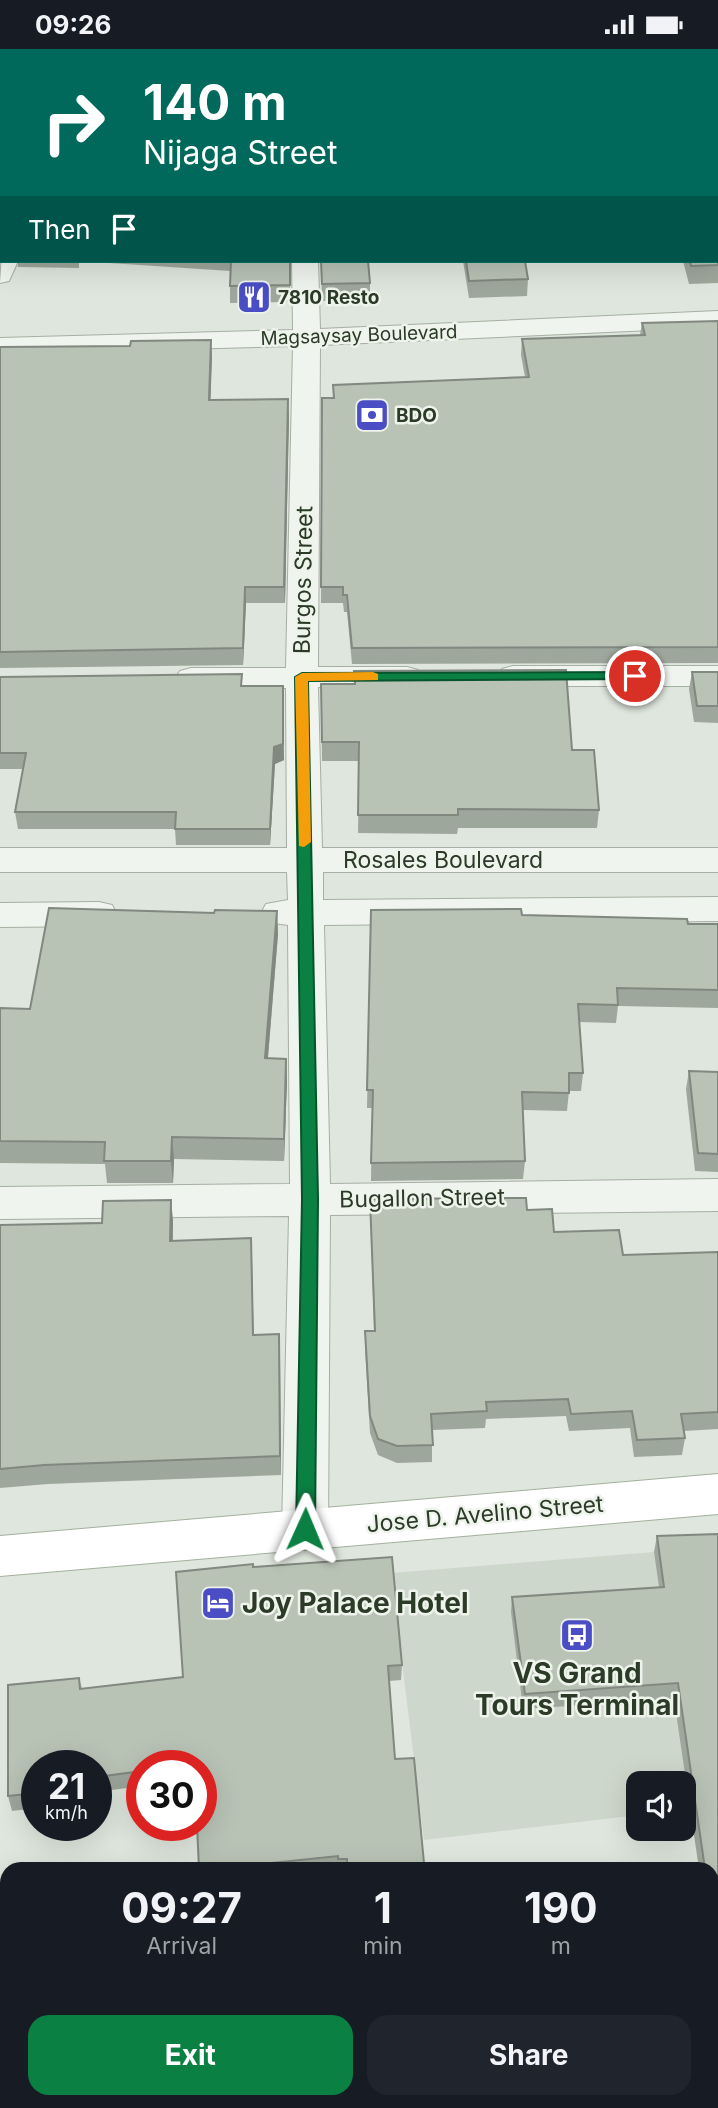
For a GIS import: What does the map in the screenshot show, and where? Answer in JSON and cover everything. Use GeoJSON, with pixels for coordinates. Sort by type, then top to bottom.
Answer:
{"type":"FeatureCollection","features":[{"type":"Feature","properties":{"kind":"main road","name":"Jose D. Avelino Street"},"geometry":{"type":"LineString","coordinates":[[0,1556],[718,1494]]}},
{"type":"Feature","properties":{"kind":"street","name":"Burgos Street"},"geometry":{"type":"LineString","coordinates":[[305,263],[302,677],[310,1199],[305,1529]]}},
{"type":"Feature","properties":{"kind":"street"},"geometry":{"type":"LineString","coordinates":[[567,301],[718,295]]}},
{"type":"Feature","properties":{"kind":"street","name":"Magsaysay Boulevard"},"geometry":{"type":"LineString","coordinates":[[306,325],[334,311]]}},
{"type":"Feature","properties":{"kind":"street","name":"Magsaysay Boulevard"},"geometry":{"type":"LineString","coordinates":[[279,313],[306,325]]}},
{"type":"Feature","properties":{"kind":"street","name":"Magsaysay Boulevard"},"geometry":{"type":"LineString","coordinates":[[0,347],[306,325],[718,319]]}},
{"type":"Feature","properties":{"kind":"street"},"geometry":{"type":"LineString","coordinates":[[482,676],[718,676]]}},
{"type":"Feature","properties":{"kind":"street"},"geometry":{"type":"LineString","coordinates":[[165,679],[440,677]]}},
{"type":"Feature","properties":{"kind":"street","name":"Rosales Boulevard"},"geometry":{"type":"LineString","coordinates":[[0,860],[718,860]]}},
{"type":"Feature","properties":{"kind":"street"},"geometry":{"type":"LineString","coordinates":[[250,913],[718,909]]}},
{"type":"Feature","properties":{"kind":"street"},"geometry":{"type":"LineString","coordinates":[[0,915],[125,914]]}},
{"type":"Feature","properties":{"kind":"street","name":"Bugallon Street"},"geometry":{"type":"LineString","coordinates":[[0,1203],[718,1195]]}},
{"type":"Feature","properties":{"kind":"shaded area"},"geometry":{"type":"Polygon","coordinates":[[[708,1544],[718,1593],[718,1806],[696,1809],[696,1771],[626,1771],[626,1817],[424,1840],[391,1573],[654,1552],[708,1544]]]}},
{"type":"Feature","properties":{"kind":"building"},"geometry":{"type":"Polygon","coordinates":[[[231,263],[290,263],[290,285],[230,286],[231,263]]]}},
{"type":"Feature","properties":{"kind":"building"},"geometry":{"type":"Polygon","coordinates":[[[321,263],[368,263],[370,283],[322,284],[321,263]]]}},
{"type":"Feature","properties":{"kind":"building"},"geometry":{"type":"Polygon","coordinates":[[[466,263],[525,263],[528,279],[469,281],[466,263]]]}},
{"type":"Feature","properties":{"kind":"building"},"geometry":{"type":"Polygon","coordinates":[[[690,263],[718,263],[718,265],[691,266],[690,263]]]}},
{"type":"Feature","properties":{"kind":"building"},"geometry":{"type":"Polygon","coordinates":[[[718,321],[718,647],[352,648],[347,595],[343,595],[343,587],[321,587],[322,398],[334,398],[333,385],[529,377],[522,339],[645,335],[642,323],[718,321]]]}},
{"type":"Feature","properties":{"kind":"building"},"geometry":{"type":"Polygon","coordinates":[[[211,340],[209,400],[288,399],[284,587],[245,587],[243,648],[0,652],[0,347],[130,346],[131,341],[211,340]]]}},
{"type":"Feature","properties":{"kind":"building"},"geometry":{"type":"Polygon","coordinates":[[[566,670],[572,750],[594,750],[599,810],[458,809],[458,815],[358,815],[359,742],[322,742],[321,684],[355,684],[354,671],[566,670]]]}},
{"type":"Feature","properties":{"kind":"building"},"geometry":{"type":"Polygon","coordinates":[[[692,672],[718,672],[718,706],[697,706],[692,672]]]}},
{"type":"Feature","properties":{"kind":"building"},"geometry":{"type":"Polygon","coordinates":[[[242,674],[241,686],[283,686],[283,744],[274,747],[270,829],[175,829],[176,812],[15,812],[26,753],[0,753],[0,677],[242,674]]]}},
{"type":"Feature","properties":{"kind":"building"},"geometry":{"type":"Polygon","coordinates":[[[49,908],[214,913],[215,910],[277,911],[265,1058],[286,1059],[284,1139],[172,1137],[171,1161],[104,1161],[105,1142],[0,1141],[0,1008],[30,1009],[49,908]]]}},
{"type":"Feature","properties":{"kind":"building"},"geometry":{"type":"Polygon","coordinates":[[[521,909],[522,915],[687,919],[688,924],[718,924],[718,990],[617,988],[618,1005],[578,1004],[583,1073],[569,1073],[569,1093],[522,1092],[525,1161],[371,1163],[373,1090],[367,1090],[371,910],[521,909]]]}},
{"type":"Feature","properties":{"kind":"building"},"geometry":{"type":"Polygon","coordinates":[[[689,1071],[718,1072],[718,1154],[698,1153],[689,1071]]]}},
{"type":"Feature","properties":{"kind":"building"},"geometry":{"type":"Polygon","coordinates":[[[526,1198],[527,1210],[552,1209],[554,1232],[619,1230],[623,1255],[718,1252],[718,1412],[681,1414],[685,1438],[637,1440],[632,1411],[571,1414],[568,1399],[486,1402],[487,1411],[431,1414],[433,1445],[397,1446],[378,1439],[370,1416],[365,1331],[375,1331],[370,1199],[526,1198]]]}},
{"type":"Feature","properties":{"kind":"building"},"geometry":{"type":"Polygon","coordinates":[[[171,1200],[170,1241],[251,1238],[253,1335],[279,1334],[280,1456],[0,1469],[0,1225],[102,1223],[103,1201],[171,1200]]]}},
{"type":"Feature","properties":{"kind":"building"},"geometry":{"type":"Polygon","coordinates":[[[718,1534],[718,1862],[704,1862],[696,1807],[696,1771],[691,1771],[678,1683],[525,1694],[512,1597],[664,1587],[657,1536],[718,1534]]]}},
{"type":"Feature","properties":{"kind":"building"},"geometry":{"type":"Polygon","coordinates":[[[392,1557],[402,1665],[388,1666],[395,1759],[414,1758],[424,1862],[347,1862],[347,1859],[338,1859],[338,1856],[281,1862],[199,1862],[198,1841],[217,1841],[217,1750],[126,1750],[126,1773],[112,1775],[112,1750],[21,1750],[21,1795],[8,1796],[8,1685],[79,1678],[80,1689],[183,1677],[176,1572],[253,1564],[253,1567],[392,1557]]]}},
{"type":"Feature","properties":{"kind":"slow traffic"},"geometry":{"type":"LineString","coordinates":[[304,842],[302,677],[373,677]]}},
{"type":"Feature","properties":{"kind":"place","name":"7810 Resto"},"geometry":{"type":"Point","coordinates":[254,297]}},
{"type":"Feature","properties":{"kind":"place","name":"BDO"},"geometry":{"type":"Point","coordinates":[372,415]}},
{"type":"Feature","properties":{"kind":"place","name":"Joy Palace Hotel"},"geometry":{"type":"Point","coordinates":[218,1603]}},
{"type":"Feature","properties":{"kind":"place","name":"VS Grand Tours Terminal"},"geometry":{"type":"Point","coordinates":[577,1635]}},
{"type":"Feature","properties":{"kind":"route"},"geometry":{"type":"LineString","coordinates":[[305,1529],[310,1199],[302,677],[635,676]]}}]}
